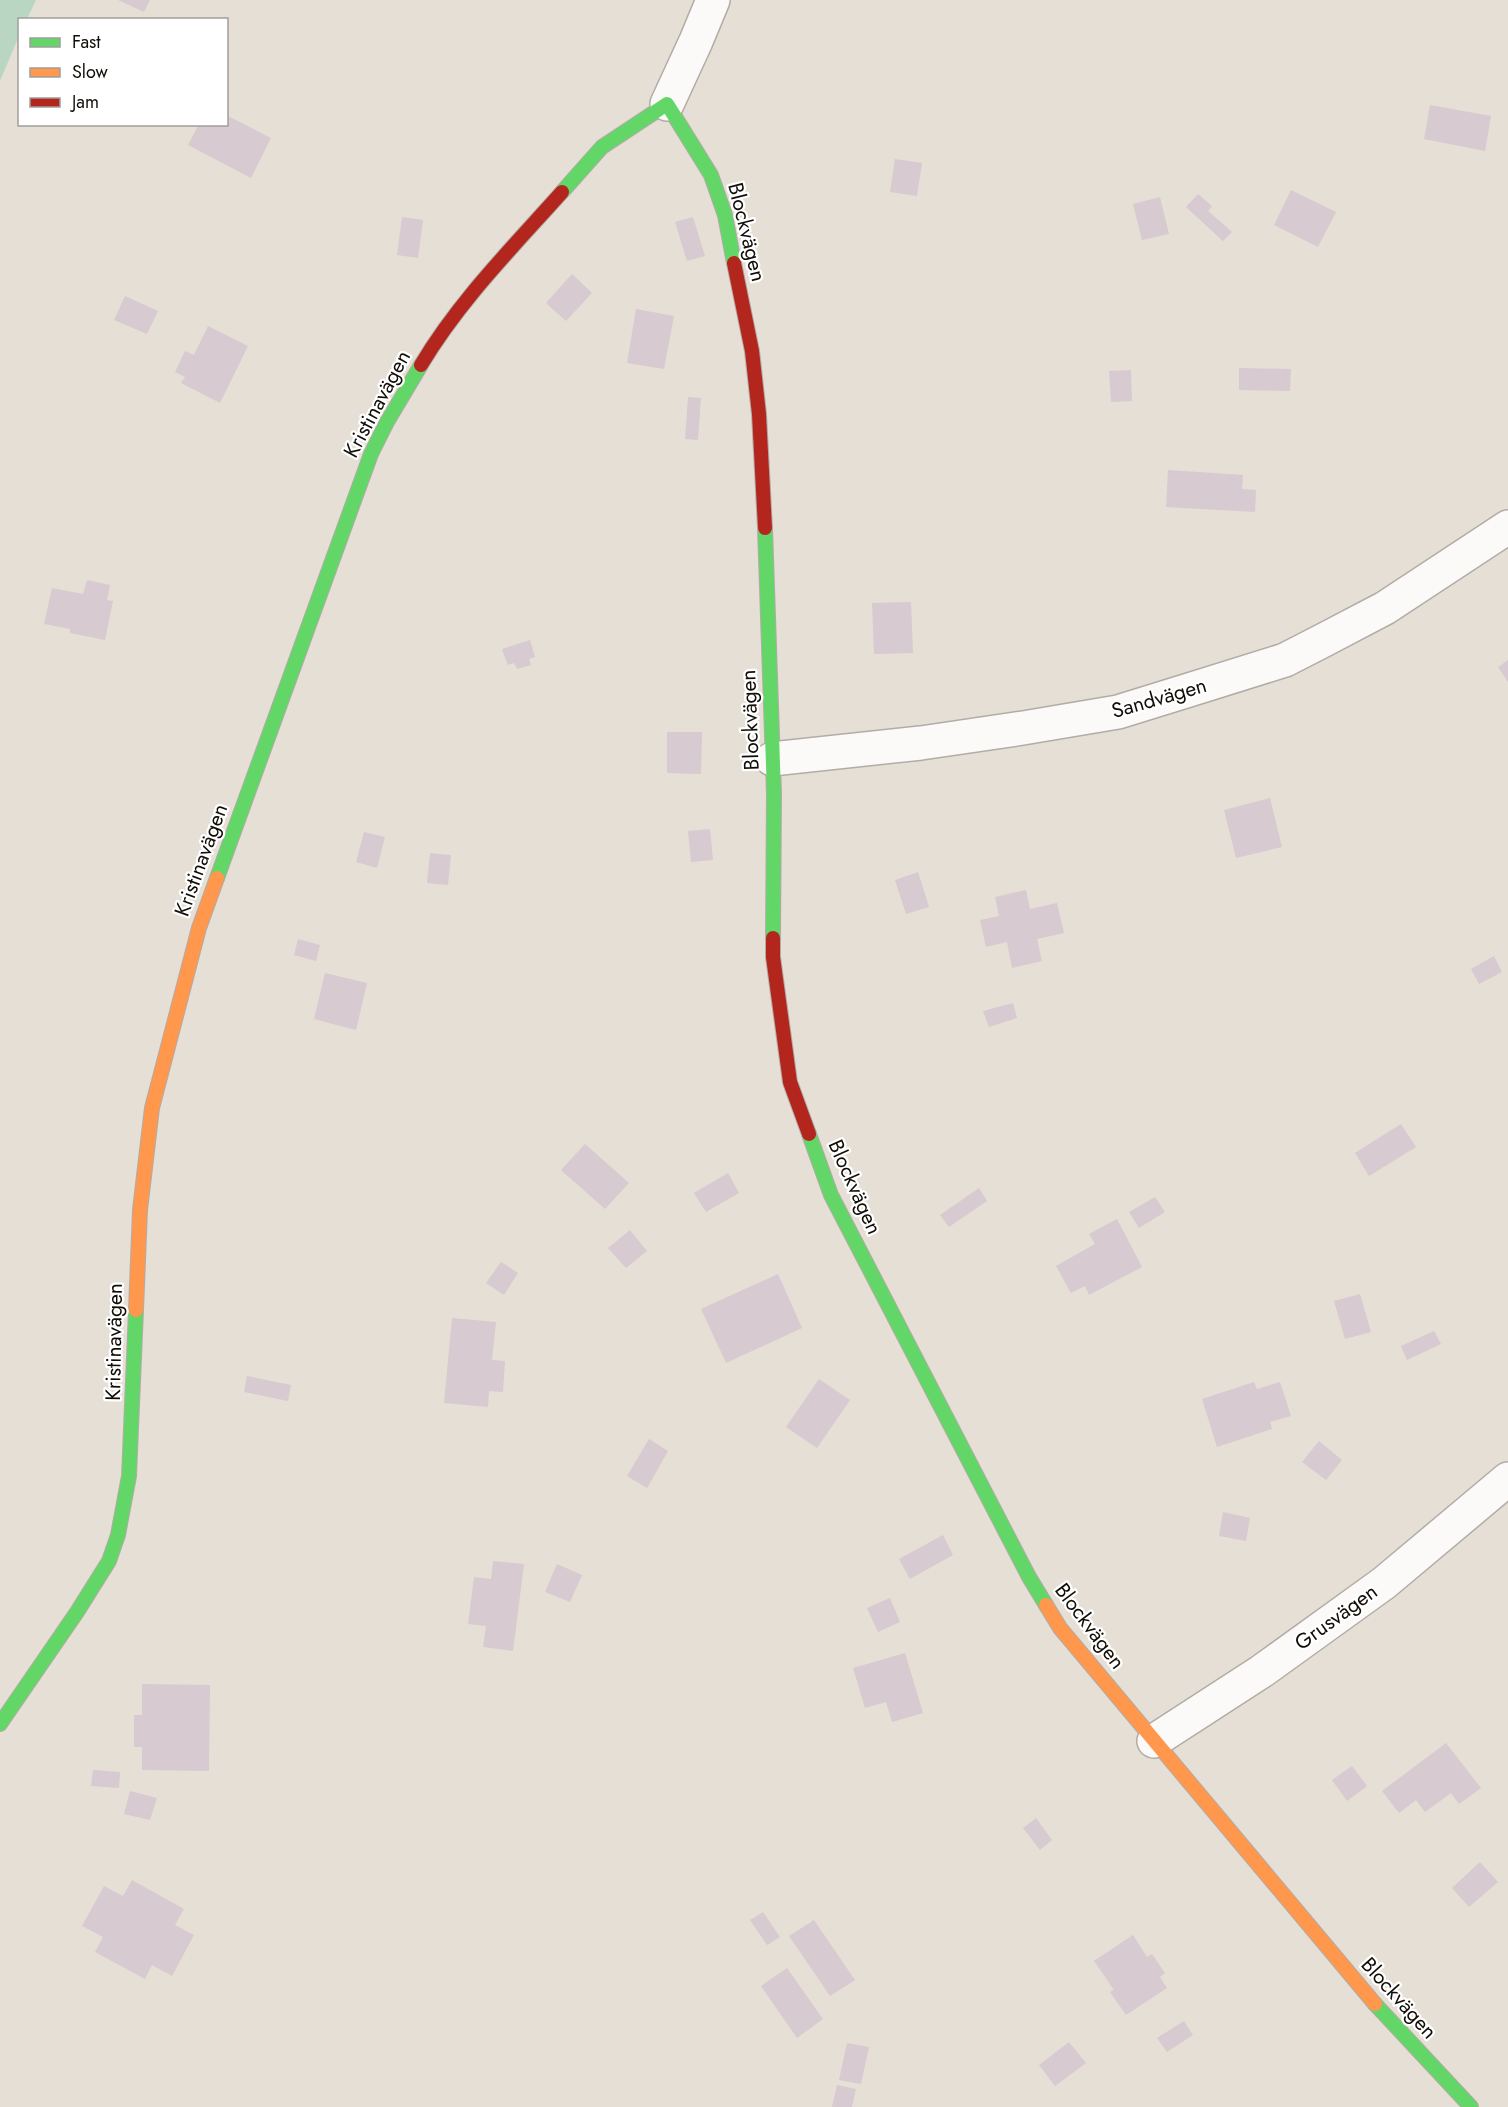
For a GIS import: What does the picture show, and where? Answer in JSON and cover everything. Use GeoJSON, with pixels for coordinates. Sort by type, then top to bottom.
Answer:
{"type":"FeatureCollection","features":[{"type":"Feature","properties":{"kind":"street"},"geometry":{"type":"LineString","coordinates":[[667,104],[713,0]]}},
{"type":"Feature","properties":{"kind":"street","name":"Blockvägen"},"geometry":{"type":"LineString","coordinates":[[667,104],[711,175],[724,215],[752,351],[759,414],[766,538],[772,759],[773,957],[790,1082],[831,1195],[1029,1577],[1060,1628],[1361,1989],[1472,2107]]}},
{"type":"Feature","properties":{"kind":"street","name":"Kristinavägen"},"geometry":{"type":"LineString","coordinates":[[0,1724],[109,1561],[118,1535],[129,1476],[140,1210],[152,1108],[199,928],[371,454],[387,422],[435,342],[486,278],[602,147],[667,104]]}},
{"type":"Feature","properties":{"kind":"street","name":"Sandvägen"},"geometry":{"type":"LineString","coordinates":[[772,759],[1035,726],[1118,712],[1200,687],[1285,660],[1322,641],[1385,608],[1508,527]]}},
{"type":"Feature","properties":{"kind":"street","name":"Grusvägen"},"geometry":{"type":"LineString","coordinates":[[1154,1741],[1262,1671],[1384,1583],[1508,1479]]}},
{"type":"Feature","properties":{"kind":"green space"},"geometry":{"type":"Polygon","coordinates":[[[0,0],[36,0],[27,18],[18,18],[18,38],[0,81],[0,0]]]}},
{"type":"Feature","properties":{"kind":"building"},"geometry":{"type":"Polygon","coordinates":[[[118,0],[150,0],[144,12],[118,0]]]}},
{"type":"Feature","properties":{"kind":"building"},"geometry":{"type":"Polygon","coordinates":[[[1430,105],[1491,116],[1485,151],[1424,139],[1430,105]]]}},
{"type":"Feature","properties":{"kind":"building"},"geometry":{"type":"Polygon","coordinates":[[[228,116],[271,138],[251,178],[188,145],[198,126],[228,126],[228,116]]]}},
{"type":"Feature","properties":{"kind":"building"},"geometry":{"type":"Polygon","coordinates":[[[895,159],[922,163],[917,196],[890,192],[895,159]]]}},
{"type":"Feature","properties":{"kind":"building"},"geometry":{"type":"Polygon","coordinates":[[[1291,190],[1336,212],[1318,247],[1274,225],[1291,190]]]}},
{"type":"Feature","properties":{"kind":"building"},"geometry":{"type":"Polygon","coordinates":[[[1198,194],[1212,206],[1208,211],[1232,232],[1223,241],[1186,207],[1198,194]]]}},
{"type":"Feature","properties":{"kind":"building"},"geometry":{"type":"Polygon","coordinates":[[[1160,197],[1169,234],[1142,240],[1133,204],[1160,197]]]}},
{"type":"Feature","properties":{"kind":"building"},"geometry":{"type":"Polygon","coordinates":[[[402,217],[423,220],[418,258],[397,255],[402,217]]]}},
{"type":"Feature","properties":{"kind":"building"},"geometry":{"type":"Polygon","coordinates":[[[693,217],[705,256],[687,261],[675,222],[693,217]]]}},
{"type":"Feature","properties":{"kind":"building"},"geometry":{"type":"Polygon","coordinates":[[[572,274],[592,293],[566,321],[546,303],[572,274]]]}},
{"type":"Feature","properties":{"kind":"building"},"geometry":{"type":"Polygon","coordinates":[[[125,296],[158,311],[147,334],[114,320],[125,296]]]}},
{"type":"Feature","properties":{"kind":"building"},"geometry":{"type":"Polygon","coordinates":[[[636,309],[674,316],[664,369],[627,363],[636,309]]]}},
{"type":"Feature","properties":{"kind":"building"},"geometry":{"type":"Polygon","coordinates":[[[208,326],[248,346],[220,403],[181,383],[185,377],[175,372],[185,351],[194,355],[208,326]]]}},
{"type":"Feature","properties":{"kind":"building"},"geometry":{"type":"Polygon","coordinates":[[[1239,368],[1291,369],[1290,391],[1239,390],[1239,368]]]}},
{"type":"Feature","properties":{"kind":"building"},"geometry":{"type":"Polygon","coordinates":[[[1131,370],[1132,401],[1111,402],[1109,371],[1131,370]]]}},
{"type":"Feature","properties":{"kind":"building"},"geometry":{"type":"Polygon","coordinates":[[[688,397],[701,398],[698,440],[685,439],[688,397]]]}},
{"type":"Feature","properties":{"kind":"building"},"geometry":{"type":"Polygon","coordinates":[[[1168,470],[1243,475],[1242,489],[1256,490],[1255,512],[1166,507],[1168,470]]]}},
{"type":"Feature","properties":{"kind":"building"},"geometry":{"type":"Polygon","coordinates":[[[87,580],[110,585],[107,600],[113,601],[105,640],[70,633],[70,629],[44,624],[52,588],[83,594],[87,580]]]}},
{"type":"Feature","properties":{"kind":"building"},"geometry":{"type":"Polygon","coordinates":[[[911,602],[913,653],[874,654],[872,603],[911,602]]]}},
{"type":"Feature","properties":{"kind":"building"},"geometry":{"type":"Polygon","coordinates":[[[530,640],[535,657],[529,659],[531,665],[517,669],[514,663],[508,665],[502,649],[530,640]]]}},
{"type":"Feature","properties":{"kind":"building"},"geometry":{"type":"Polygon","coordinates":[[[1508,660],[1508,682],[1498,667],[1508,660]]]}},
{"type":"Feature","properties":{"kind":"building"},"geometry":{"type":"Polygon","coordinates":[[[667,732],[702,732],[701,774],[667,773],[667,732]]]}},
{"type":"Feature","properties":{"kind":"building"},"geometry":{"type":"Polygon","coordinates":[[[1270,798],[1282,847],[1236,858],[1224,810],[1270,798]]]}},
{"type":"Feature","properties":{"kind":"building"},"geometry":{"type":"Polygon","coordinates":[[[710,829],[713,860],[691,862],[688,831],[710,829]]]}},
{"type":"Feature","properties":{"kind":"building"},"geometry":{"type":"Polygon","coordinates":[[[364,832],[385,837],[377,868],[356,862],[364,832]]]}},
{"type":"Feature","properties":{"kind":"building"},"geometry":{"type":"Polygon","coordinates":[[[430,853],[451,855],[448,885],[427,883],[430,853]]]}},
{"type":"Feature","properties":{"kind":"building"},"geometry":{"type":"Polygon","coordinates":[[[918,872],[929,907],[906,914],[895,880],[918,872]]]}},
{"type":"Feature","properties":{"kind":"building"},"geometry":{"type":"Polygon","coordinates":[[[1026,890],[1030,909],[1057,903],[1064,933],[1037,939],[1042,961],[1012,968],[1007,942],[986,947],[980,920],[999,916],[995,897],[1026,890]]]}},
{"type":"Feature","properties":{"kind":"building"},"geometry":{"type":"Polygon","coordinates":[[[298,939],[320,945],[316,961],[294,955],[298,939]]]}},
{"type":"Feature","properties":{"kind":"building"},"geometry":{"type":"Polygon","coordinates":[[[1494,956],[1502,972],[1479,984],[1471,969],[1494,956]]]}},
{"type":"Feature","properties":{"kind":"building"},"geometry":{"type":"Polygon","coordinates":[[[325,973],[367,983],[356,1030],[314,1019],[325,973]]]}},
{"type":"Feature","properties":{"kind":"building"},"geometry":{"type":"Polygon","coordinates":[[[1013,1003],[1017,1018],[989,1027],[983,1011],[1013,1003]]]}},
{"type":"Feature","properties":{"kind":"building"},"geometry":{"type":"Polygon","coordinates":[[[1401,1124],[1416,1147],[1369,1176],[1355,1153],[1401,1124]]]}},
{"type":"Feature","properties":{"kind":"building"},"geometry":{"type":"Polygon","coordinates":[[[585,1144],[629,1183],[605,1209],[561,1170],[585,1144]]]}},
{"type":"Feature","properties":{"kind":"building"},"geometry":{"type":"Polygon","coordinates":[[[728,1173],[739,1193],[706,1212],[694,1193],[728,1173]]]}},
{"type":"Feature","properties":{"kind":"building"},"geometry":{"type":"Polygon","coordinates":[[[979,1188],[987,1201],[949,1227],[940,1215],[979,1188]]]}},
{"type":"Feature","properties":{"kind":"building"},"geometry":{"type":"Polygon","coordinates":[[[1155,1197],[1165,1212],[1139,1228],[1129,1212],[1155,1197]]]}},
{"type":"Feature","properties":{"kind":"building"},"geometry":{"type":"Polygon","coordinates":[[[1117,1219],[1142,1267],[1089,1295],[1085,1286],[1071,1293],[1056,1266],[1095,1244],[1089,1234],[1117,1219]]]}},
{"type":"Feature","properties":{"kind":"building"},"geometry":{"type":"Polygon","coordinates":[[[630,1230],[647,1251],[626,1268],[608,1248],[630,1230]]]}},
{"type":"Feature","properties":{"kind":"building"},"geometry":{"type":"Polygon","coordinates":[[[501,1262],[518,1273],[504,1295],[486,1283],[501,1262]]]}},
{"type":"Feature","properties":{"kind":"building"},"geometry":{"type":"Polygon","coordinates":[[[778,1274],[802,1328],[726,1363],[701,1309],[778,1274]]]}},
{"type":"Feature","properties":{"kind":"building"},"geometry":{"type":"Polygon","coordinates":[[[1360,1294],[1371,1332],[1345,1339],[1334,1301],[1360,1294]]]}},
{"type":"Feature","properties":{"kind":"building"},"geometry":{"type":"Polygon","coordinates":[[[452,1318],[496,1322],[492,1360],[505,1361],[503,1392],[489,1391],[488,1407],[444,1403],[452,1318]]]}},
{"type":"Feature","properties":{"kind":"building"},"geometry":{"type":"Polygon","coordinates":[[[1434,1331],[1441,1344],[1407,1360],[1401,1346],[1434,1331]]]}},
{"type":"Feature","properties":{"kind":"building"},"geometry":{"type":"Polygon","coordinates":[[[247,1376],[291,1385],[288,1401],[244,1392],[247,1376]]]}},
{"type":"Feature","properties":{"kind":"building"},"geometry":{"type":"Polygon","coordinates":[[[819,1379],[850,1400],[817,1448],[786,1427],[819,1379]]]}},
{"type":"Feature","properties":{"kind":"building"},"geometry":{"type":"Polygon","coordinates":[[[1254,1382],[1257,1389],[1280,1382],[1291,1416],[1270,1422],[1272,1429],[1217,1447],[1202,1399],[1254,1382]]]}},
{"type":"Feature","properties":{"kind":"building"},"geometry":{"type":"Polygon","coordinates":[[[649,1439],[668,1451],[647,1488],[627,1476],[649,1439]]]}},
{"type":"Feature","properties":{"kind":"building"},"geometry":{"type":"Polygon","coordinates":[[[1319,1441],[1342,1460],[1326,1480],[1302,1462],[1319,1441]]]}},
{"type":"Feature","properties":{"kind":"building"},"geometry":{"type":"Polygon","coordinates":[[[1223,1512],[1250,1518],[1246,1541],[1219,1536],[1223,1512]]]}},
{"type":"Feature","properties":{"kind":"building"},"geometry":{"type":"Polygon","coordinates":[[[943,1535],[953,1555],[910,1579],[899,1559],[943,1535]]]}},
{"type":"Feature","properties":{"kind":"building"},"geometry":{"type":"Polygon","coordinates":[[[493,1561],[524,1564],[513,1651],[483,1647],[486,1626],[468,1624],[474,1577],[491,1579],[493,1561]]]}},
{"type":"Feature","properties":{"kind":"building"},"geometry":{"type":"Polygon","coordinates":[[[557,1564],[582,1575],[570,1602],[545,1592],[557,1564]]]}},
{"type":"Feature","properties":{"kind":"building"},"geometry":{"type":"Polygon","coordinates":[[[890,1598],[900,1622],[878,1632],[867,1608],[890,1598]]]}},
{"type":"Feature","properties":{"kind":"building"},"geometry":{"type":"Polygon","coordinates":[[[905,1653],[923,1713],[892,1722],[886,1702],[865,1708],[853,1668],[905,1653]]]}},
{"type":"Feature","properties":{"kind":"building"},"geometry":{"type":"Polygon","coordinates":[[[142,1684],[210,1685],[209,1771],[142,1770],[142,1747],[134,1747],[134,1715],[142,1715],[142,1684]]]}},
{"type":"Feature","properties":{"kind":"building"},"geometry":{"type":"Polygon","coordinates":[[[1446,1743],[1481,1788],[1459,1804],[1451,1793],[1425,1812],[1416,1800],[1399,1813],[1382,1791],[1446,1743]]]}},
{"type":"Feature","properties":{"kind":"building"},"geometry":{"type":"Polygon","coordinates":[[[1352,1766],[1367,1786],[1347,1801],[1332,1780],[1352,1766]]]}},
{"type":"Feature","properties":{"kind":"building"},"geometry":{"type":"Polygon","coordinates":[[[93,1770],[120,1772],[119,1788],[91,1786],[93,1770]]]}},
{"type":"Feature","properties":{"kind":"building"},"geometry":{"type":"Polygon","coordinates":[[[130,1791],[157,1798],[150,1820],[124,1814],[130,1791]]]}},
{"type":"Feature","properties":{"kind":"building"},"geometry":{"type":"Polygon","coordinates":[[[1036,1818],[1052,1840],[1040,1850],[1023,1828],[1036,1818]]]}},
{"type":"Feature","properties":{"kind":"building"},"geometry":{"type":"Polygon","coordinates":[[[1480,1862],[1498,1882],[1469,1907],[1452,1888],[1480,1862]]]}},
{"type":"Feature","properties":{"kind":"building"},"geometry":{"type":"Polygon","coordinates":[[[132,1880],[184,1909],[175,1925],[194,1935],[172,1976],[152,1965],[145,1979],[95,1952],[103,1937],[82,1926],[104,1886],[123,1896],[132,1880]]]}},
{"type":"Feature","properties":{"kind":"building"},"geometry":{"type":"Polygon","coordinates":[[[763,1912],[780,1937],[767,1945],[750,1920],[763,1912]]]}},
{"type":"Feature","properties":{"kind":"building"},"geometry":{"type":"Polygon","coordinates":[[[814,1920],[855,1980],[830,1996],[789,1936],[814,1920]]]}},
{"type":"Feature","properties":{"kind":"building"},"geometry":{"type":"Polygon","coordinates":[[[1133,1935],[1147,1957],[1152,1954],[1165,1973],[1160,1977],[1167,1988],[1126,2015],[1110,1992],[1114,1990],[1094,1961],[1133,1935]]]}},
{"type":"Feature","properties":{"kind":"building"},"geometry":{"type":"Polygon","coordinates":[[[787,1968],[823,2019],[797,2038],[761,1986],[787,1968]]]}},
{"type":"Feature","properties":{"kind":"building"},"geometry":{"type":"Polygon","coordinates":[[[1184,2021],[1193,2035],[1167,2052],[1157,2038],[1184,2021]]]}},
{"type":"Feature","properties":{"kind":"building"},"geometry":{"type":"Polygon","coordinates":[[[1069,2042],[1086,2063],[1055,2086],[1039,2065],[1069,2042]]]}},
{"type":"Feature","properties":{"kind":"building"},"geometry":{"type":"Polygon","coordinates":[[[847,2043],[869,2047],[861,2084],[839,2080],[847,2043]]]}},
{"type":"Feature","properties":{"kind":"building"},"geometry":{"type":"Polygon","coordinates":[[[837,2085],[856,2089],[852,2107],[832,2107],[837,2085]]]}},
{"type":"Feature","properties":{"kind":"traffic: fast"},"geometry":{"type":"LineString","coordinates":[[562,192],[602,147],[667,104],[711,175],[725,215],[734,263]]}},
{"type":"Feature","properties":{"kind":"traffic: fast"},"geometry":{"type":"LineString","coordinates":[[217,878],[371,454],[421,365]]}},
{"type":"Feature","properties":{"kind":"traffic: fast"},"geometry":{"type":"LineString","coordinates":[[765,528],[774,794],[773,938]]}},
{"type":"Feature","properties":{"kind":"traffic: fast"},"geometry":{"type":"LineString","coordinates":[[809,1134],[831,1195],[1029,1577],[1046,1605]]}},
{"type":"Feature","properties":{"kind":"traffic: fast"},"geometry":{"type":"LineString","coordinates":[[0,1724],[109,1561],[118,1535],[129,1476],[136,1310]]}},
{"type":"Feature","properties":{"kind":"traffic: fast"},"geometry":{"type":"LineString","coordinates":[[1375,2004],[1471,2107]]}},
{"type":"Feature","properties":{"kind":"traffic: slow"},"geometry":{"type":"LineString","coordinates":[[136,1310],[140,1210],[152,1108],[199,928],[217,878]]}},
{"type":"Feature","properties":{"kind":"traffic: slow"},"geometry":{"type":"LineString","coordinates":[[1046,1605],[1060,1628],[1375,2004]]}},
{"type":"Feature","properties":{"kind":"traffic: jam"},"geometry":{"type":"LineString","coordinates":[[421,365],[469,297],[562,192]]}},
{"type":"Feature","properties":{"kind":"traffic: jam"},"geometry":{"type":"LineString","coordinates":[[734,263],[752,351],[759,414],[765,528]]}},
{"type":"Feature","properties":{"kind":"traffic: jam"},"geometry":{"type":"LineString","coordinates":[[773,938],[773,957],[790,1082],[809,1134]]}}]}
